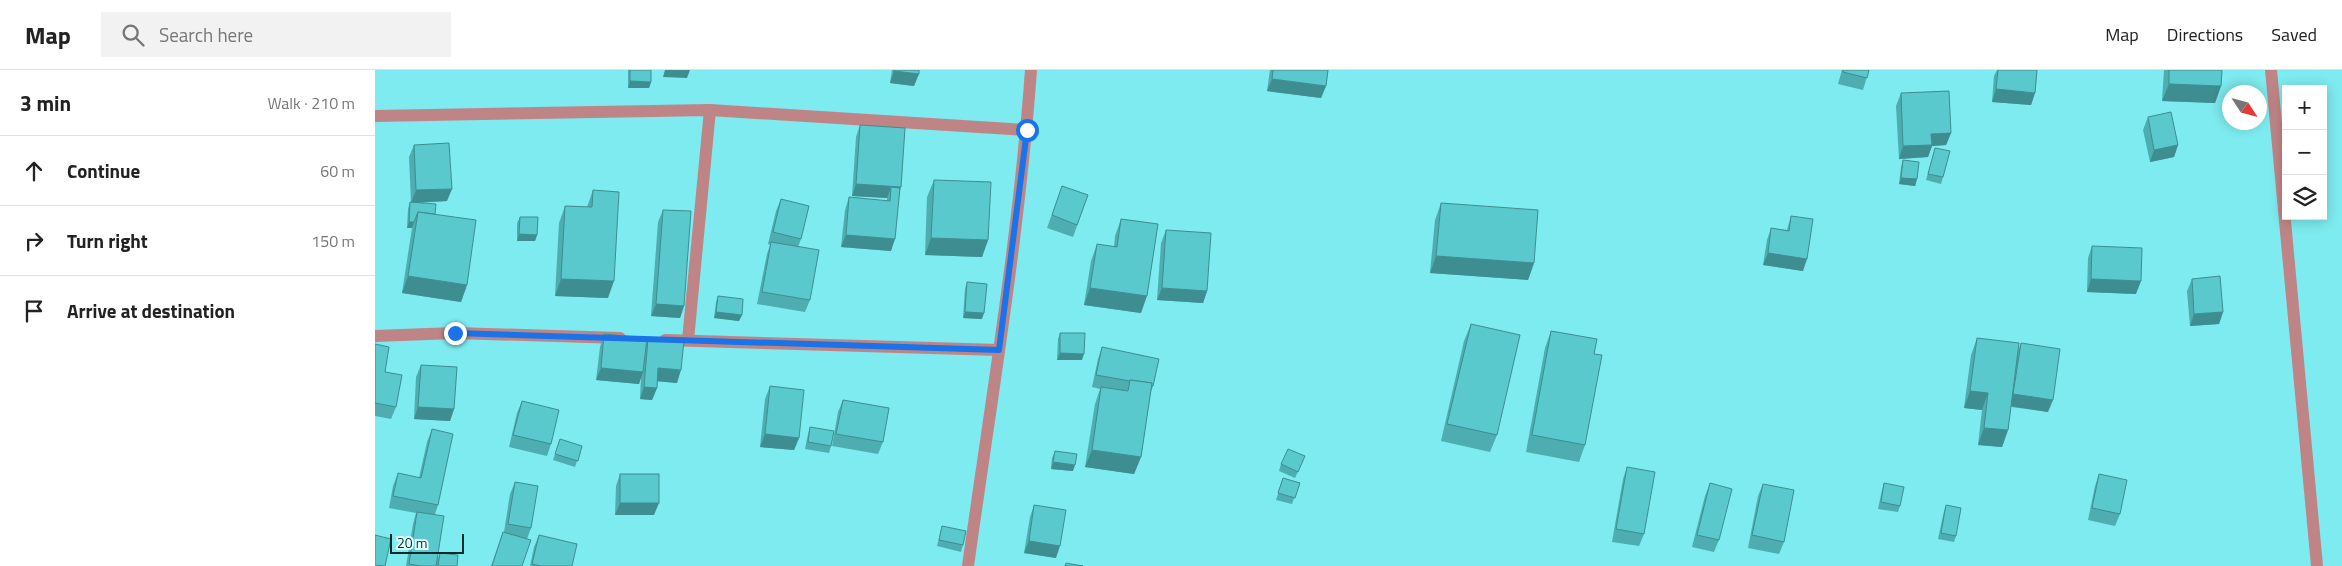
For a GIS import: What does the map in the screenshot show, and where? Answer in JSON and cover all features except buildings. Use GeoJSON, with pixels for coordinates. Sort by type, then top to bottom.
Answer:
{"type":"FeatureCollection","features":[{"type":"Feature","properties":{"kind":"street"},"geometry":{"type":"LineString","coordinates":[[968,566],[999,350],[1027,130],[1031,70]]}},
{"type":"Feature","properties":{"kind":"street"},"geometry":{"type":"LineString","coordinates":[[2271,70],[2317,566]]}},
{"type":"Feature","properties":{"kind":"street"},"geometry":{"type":"LineString","coordinates":[[375,116],[710,110],[1027,130]]}},
{"type":"Feature","properties":{"kind":"street"},"geometry":{"type":"LineString","coordinates":[[688,340],[710,110]]}},
{"type":"Feature","properties":{"kind":"street"},"geometry":{"type":"LineString","coordinates":[[375,336],[455,333],[630,339]]}},
{"type":"Feature","properties":{"kind":"street"},"geometry":{"type":"LineString","coordinates":[[649,339],[999,350]]}},
{"type":"Feature","properties":{"kind":"route"},"geometry":{"type":"LineString","coordinates":[[455,333],[999,350],[1027,130]]}}]}
